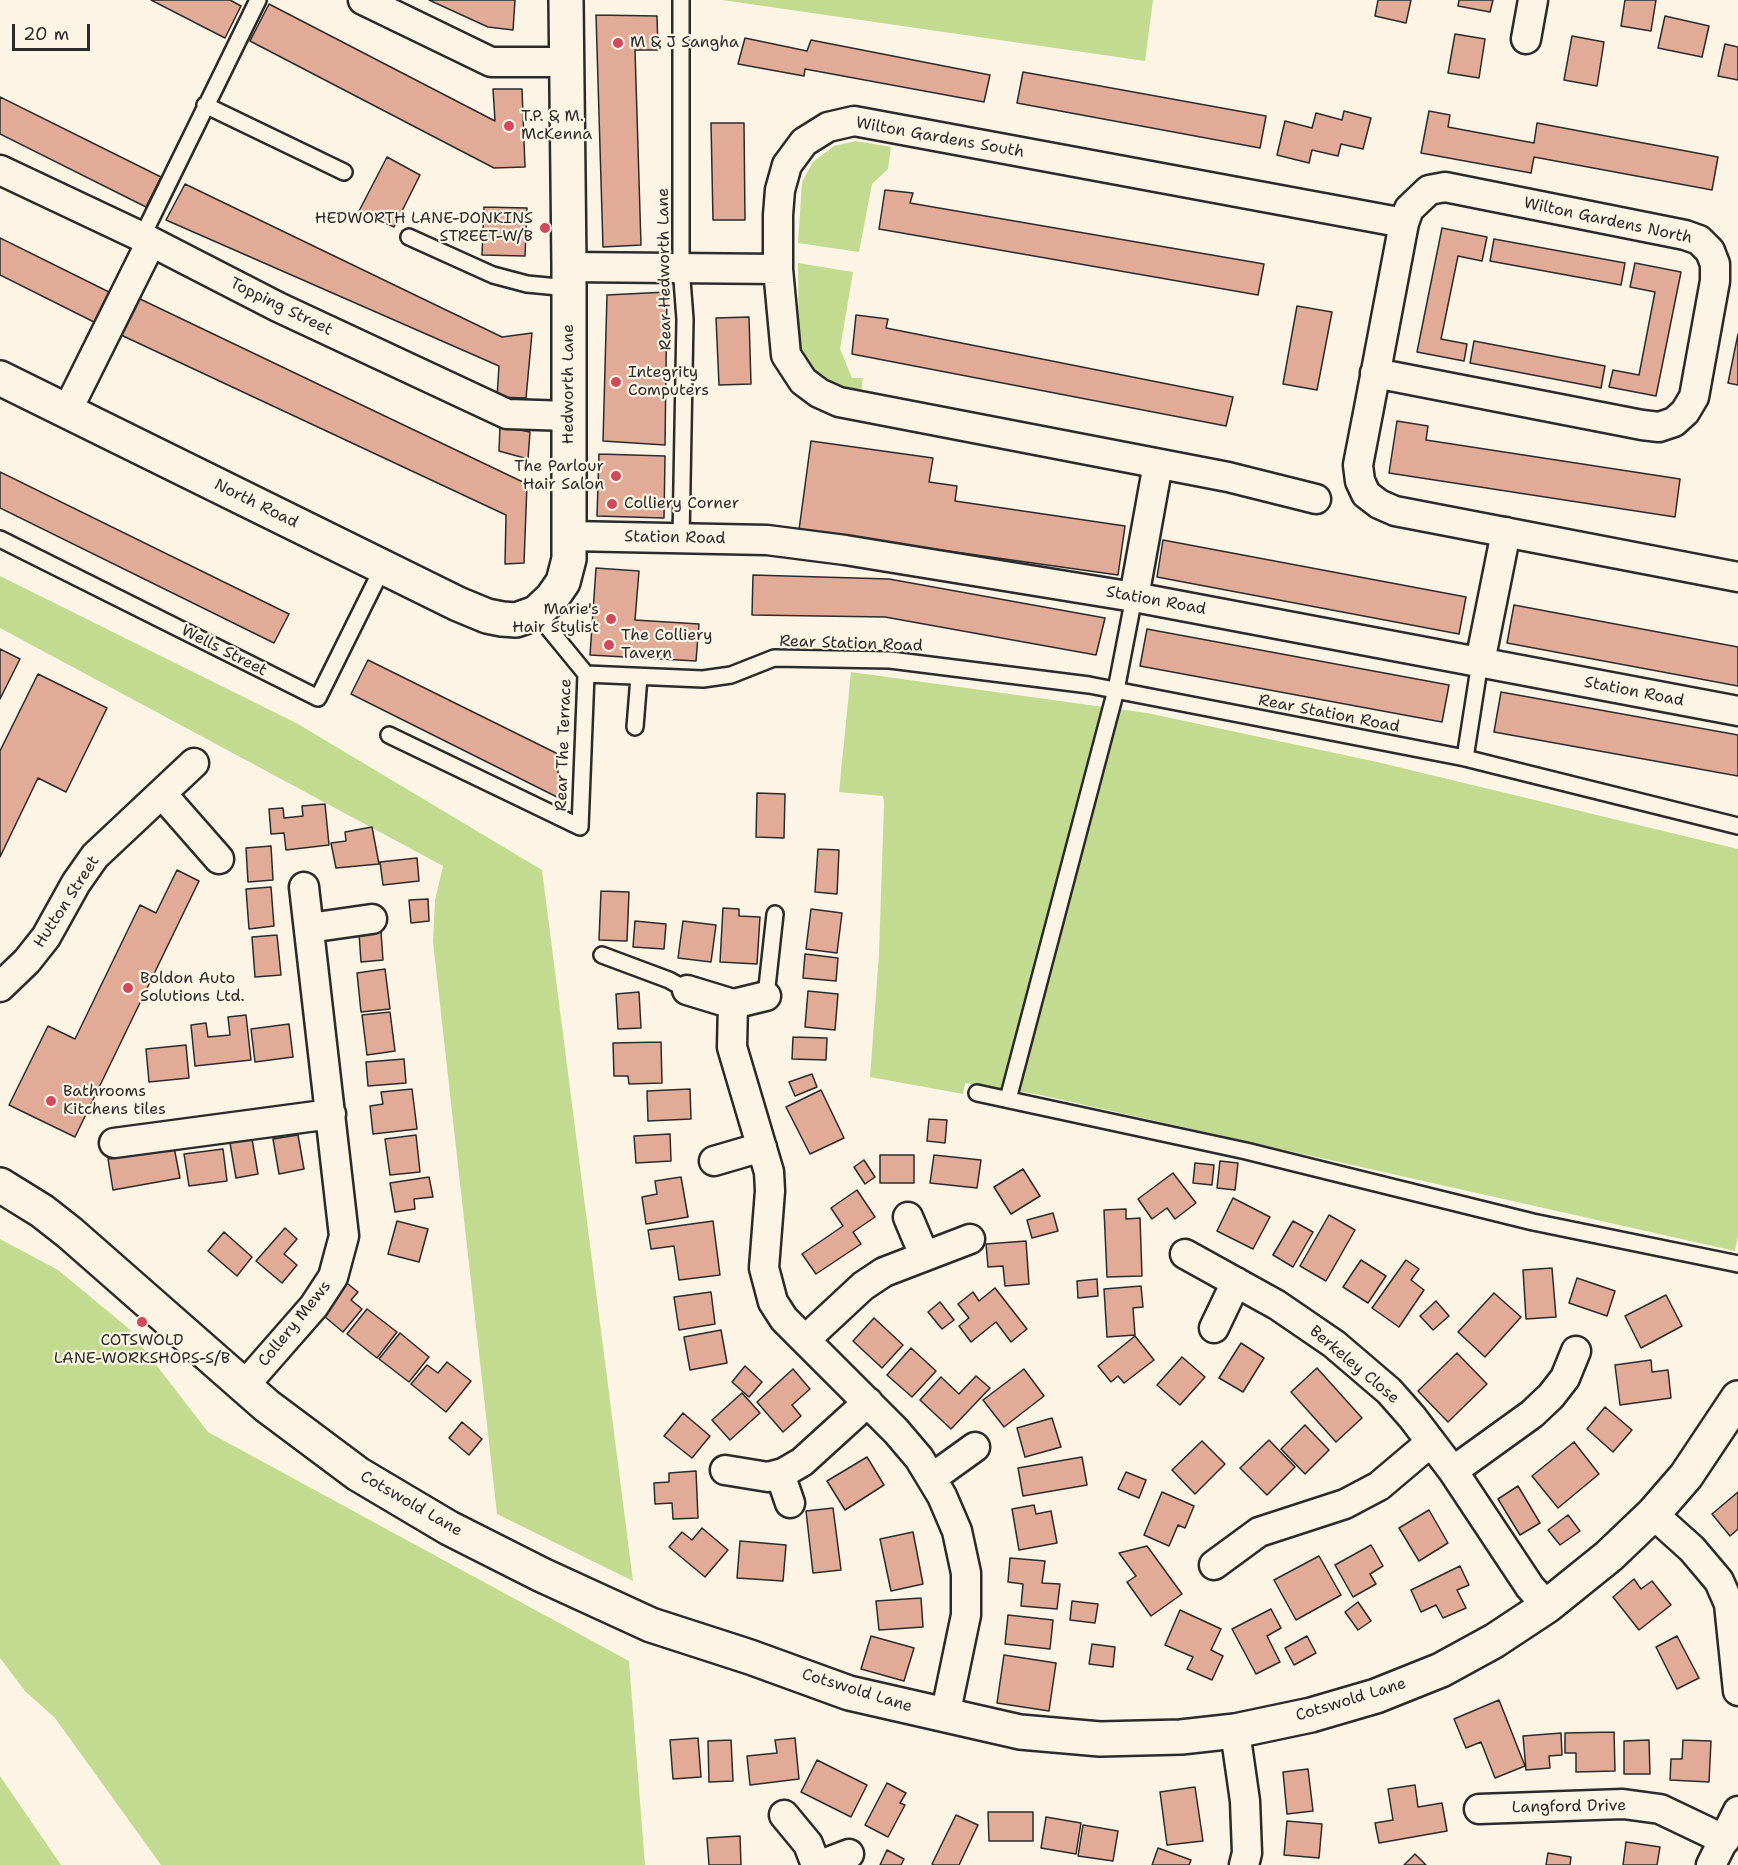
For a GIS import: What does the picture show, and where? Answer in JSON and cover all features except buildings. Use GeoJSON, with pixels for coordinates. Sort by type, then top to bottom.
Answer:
{"type":"FeatureCollection","features":[{"type":"Feature","properties":{"kind":"street"},"geometry":{"type":"LineString","coordinates":[[363,0],[491,62],[567,62]]}},
{"type":"Feature","properties":{"kind":"street","name":"Hedworth Lane"},"geometry":{"type":"LineString","coordinates":[[526,616],[552,598],[563,582],[569,559],[566,0]]}},
{"type":"Feature","properties":{"kind":"street"},"geometry":{"type":"LineString","coordinates":[[1526,39],[1533,0]]}},
{"type":"Feature","properties":{"kind":"street","name":"Wilton Gardens South"},"geometry":{"type":"LineString","coordinates":[[1316,499],[1158,464],[839,402],[819,393],[803,381],[786,355],[778,269],[780,190],[787,165],[804,142],[828,127],[854,121],[1404,223]]}},
{"type":"Feature","properties":{"kind":"street","name":"Topping Street"},"geometry":{"type":"LineString","coordinates":[[0,170],[278,307],[507,414],[569,417]]}},
{"type":"Feature","properties":{"kind":"street","name":"Wilton Gardens North"},"geometry":{"type":"LineString","coordinates":[[1376,373],[1659,427],[1674,422],[1685,412],[1694,397],[1715,281],[1715,264],[1710,251],[1699,240],[1685,235],[1445,187],[1429,190],[1409,209],[1404,223],[1358,465],[1360,481],[1366,494],[1379,504],[1395,511],[1738,577]]}},
{"type":"Feature","properties":{"kind":"street"},"geometry":{"type":"LineString","coordinates":[[67,411],[146,240]]}},
{"type":"Feature","properties":{"kind":"street"},"geometry":{"type":"LineString","coordinates":[[569,277],[681,267],[778,269]]}},
{"type":"Feature","properties":{"kind":"street","name":"North Road"},"geometry":{"type":"LineString","coordinates":[[0,378],[477,612],[526,616]]}},
{"type":"Feature","properties":{"kind":"street"},"geometry":{"type":"LineString","coordinates":[[1134,597],[1158,464]]}},
{"type":"Feature","properties":{"kind":"street"},"geometry":{"type":"LineString","coordinates":[[1480,662],[1506,532]]}},
{"type":"Feature","properties":{"kind":"street","name":"Station Road"},"geometry":{"type":"LineString","coordinates":[[569,536],[767,540],[1134,597],[1738,711]]}},
{"type":"Feature","properties":{"kind":"street","name":"Hutton Street"},"geometry":{"type":"LineString","coordinates":[[0,987],[27,962],[46,937],[76,883],[95,856],[194,763]]}},
{"type":"Feature","properties":{"kind":"street"},"geometry":{"type":"LineString","coordinates":[[162,794],[219,859]]}},
{"type":"Feature","properties":{"kind":"street","name":"Collery Mews"},"geometry":{"type":"LineString","coordinates":[[244,1386],[314,1306],[333,1276],[344,1236],[304,886]]}},
{"type":"Feature","properties":{"kind":"street"},"geometry":{"type":"LineString","coordinates":[[309,928],[372,919]]}},
{"type":"Feature","properties":{"kind":"street"},"geometry":{"type":"LineString","coordinates":[[687,990],[732,1004],[766,996]]}},
{"type":"Feature","properties":{"kind":"street"},"geometry":{"type":"LineString","coordinates":[[732,1004],[732,1047],[769,1172],[770,1191],[764,1268],[767,1287],[773,1302],[784,1319],[896,1431],[932,1478],[957,1531],[966,1573],[966,1615],[945,1716]]}},
{"type":"Feature","properties":{"kind":"street"},"geometry":{"type":"LineString","coordinates":[[114,1143],[331,1114]]}},
{"type":"Feature","properties":{"kind":"street"},"geometry":{"type":"LineString","coordinates":[[714,1161],[762,1147]]}},
{"type":"Feature","properties":{"kind":"street","name":"Cotswold Lane"},"geometry":{"type":"LineString","coordinates":[[0,1185],[42,1211],[70,1233],[244,1386],[358,1474],[449,1528],[542,1575],[651,1625],[849,1693],[1020,1732],[1100,1739],[1181,1737],[1235,1731],[1311,1715],[1441,1670],[1494,1641],[1547,1606],[1609,1556],[1653,1514],[1686,1476],[1738,1398]]}},
{"type":"Feature","properties":{"kind":"street"},"geometry":{"type":"LineString","coordinates":[[908,1217],[924,1255]]}},
{"type":"Feature","properties":{"kind":"street"},"geometry":{"type":"LineString","coordinates":[[805,1340],[863,1286],[884,1272],[970,1239]]}},
{"type":"Feature","properties":{"kind":"street","name":"Berkeley Close"},"geometry":{"type":"LineString","coordinates":[[1185,1254],[1277,1305],[1334,1344],[1389,1391],[1453,1471],[1530,1587],[1547,1606]]}},
{"type":"Feature","properties":{"kind":"street"},"geometry":{"type":"LineString","coordinates":[[1214,1328],[1236,1282]]}},
{"type":"Feature","properties":{"kind":"street"},"geometry":{"type":"LineString","coordinates":[[1453,1471],[1532,1414],[1551,1396],[1565,1378],[1576,1351]]}},
{"type":"Feature","properties":{"kind":"street"},"geometry":{"type":"LineString","coordinates":[[725,1470],[768,1477],[780,1474],[802,1462],[868,1402]]}},
{"type":"Feature","properties":{"kind":"street"},"geometry":{"type":"LineString","coordinates":[[1214,1565],[1259,1532],[1345,1504],[1379,1486],[1431,1442]]}},
{"type":"Feature","properties":{"kind":"street"},"geometry":{"type":"LineString","coordinates":[[932,1478],[975,1447]]}},
{"type":"Feature","properties":{"kind":"street"},"geometry":{"type":"LineString","coordinates":[[780,1474],[790,1503]]}},
{"type":"Feature","properties":{"kind":"street"},"geometry":{"type":"LineString","coordinates":[[1653,1514],[1692,1549],[1719,1581],[1729,1604],[1738,1691]]}},
{"type":"Feature","properties":{"kind":"street"},"geometry":{"type":"LineString","coordinates":[[1235,1731],[1245,1801],[1247,1853],[1244,1865]]}},
{"type":"Feature","properties":{"kind":"street","name":"Langford Drive"},"geometry":{"type":"LineString","coordinates":[[1479,1809],[1623,1804],[1660,1809],[1725,1840]]}},
{"type":"Feature","properties":{"kind":"street"},"geometry":{"type":"LineString","coordinates":[[1711,1865],[1738,1811]]}},
{"type":"Feature","properties":{"kind":"street"},"geometry":{"type":"LineString","coordinates":[[784,1815],[808,1844],[818,1865],[849,1854]]}},
{"type":"Feature","properties":{"kind":"lane"},"geometry":{"type":"LineString","coordinates":[[146,240],[205,105],[258,0]]}},
{"type":"Feature","properties":{"kind":"lane","name":"Rear Hedworth Lane"},"geometry":{"type":"LineString","coordinates":[[681,0],[681,267],[685,319],[681,538]]}},
{"type":"Feature","properties":{"kind":"lane"},"geometry":{"type":"LineString","coordinates":[[205,105],[344,172]]}},
{"type":"Feature","properties":{"kind":"lane"},"geometry":{"type":"LineString","coordinates":[[409,237],[493,275],[527,284],[569,277]]}},
{"type":"Feature","properties":{"kind":"lane","name":"Wells Street"},"geometry":{"type":"LineString","coordinates":[[0,539],[318,698],[383,567]]}},
{"type":"Feature","properties":{"kind":"lane"},"geometry":{"type":"LineString","coordinates":[[1008,1099],[1116,690],[1134,597]]}},
{"type":"Feature","properties":{"kind":"lane","name":"Rear The Terrace"},"geometry":{"type":"LineString","coordinates":[[389,735],[580,827],[586,674],[526,616]]}},
{"type":"Feature","properties":{"kind":"lane","name":"Rear Station Road"},"geometry":{"type":"LineString","coordinates":[[586,674],[703,679],[731,675],[774,658],[890,660],[1116,690],[1465,758],[1738,826]]}},
{"type":"Feature","properties":{"kind":"lane"},"geometry":{"type":"LineString","coordinates":[[1465,758],[1480,662]]}},
{"type":"Feature","properties":{"kind":"lane"},"geometry":{"type":"LineString","coordinates":[[635,728],[639,677]]}},
{"type":"Feature","properties":{"kind":"lane"},"geometry":{"type":"LineString","coordinates":[[766,996],[775,914]]}},
{"type":"Feature","properties":{"kind":"lane"},"geometry":{"type":"LineString","coordinates":[[602,955],[669,980],[687,990]]}},
{"type":"Feature","properties":{"kind":"lane"},"geometry":{"type":"LineString","coordinates":[[977,1093],[1246,1151],[1533,1222],[1738,1264]]}},
{"type":"Feature","properties":{"kind":"green space"},"geometry":{"type":"Polygon","coordinates":[[[722,0],[1153,0],[1145,61],[722,0]]]}},
{"type":"Feature","properties":{"kind":"green space"},"geometry":{"type":"Polygon","coordinates":[[[856,141],[891,147],[888,169],[872,184],[859,252],[798,243],[802,182],[813,162],[834,146],[856,141]]]}},
{"type":"Feature","properties":{"kind":"green space"},"geometry":{"type":"Polygon","coordinates":[[[798,263],[853,272],[840,349],[852,378],[863,378],[861,391],[830,388],[799,360],[798,263]]]}},
{"type":"Feature","properties":{"kind":"green space"},"geometry":{"type":"Polygon","coordinates":[[[0,576],[298,724],[542,870],[633,1581],[497,1514],[433,942],[435,900],[443,866],[0,628],[0,576]]]}},
{"type":"Feature","properties":{"kind":"green space"},"geometry":{"type":"Polygon","coordinates":[[[851,672],[1147,713],[1377,762],[1738,849],[1738,1236],[1735,1251],[1036,1094],[965,1083],[963,1094],[870,1077],[879,954],[884,803],[883,796],[839,792],[851,672]]]}},
{"type":"Feature","properties":{"kind":"green space"},"geometry":{"type":"Polygon","coordinates":[[[0,1239],[58,1270],[127,1327],[208,1432],[629,1661],[645,1865],[161,1865],[55,1718],[25,1691],[0,1658],[0,1239]]]}},
{"type":"Feature","properties":{"kind":"green space"},"geometry":{"type":"Polygon","coordinates":[[[0,1776],[61,1865],[0,1865],[0,1776]]]}},
{"type":"Feature","properties":{"kind":"place","name":"M & J Sangha"},"geometry":{"type":"Point","coordinates":[618,43]}},
{"type":"Feature","properties":{"kind":"place","name":"T.P. & M. McKenna"},"geometry":{"type":"Point","coordinates":[509,126]}},
{"type":"Feature","properties":{"kind":"place","name":"HEDWORTH LANE-DONKINS STREET-W/B"},"geometry":{"type":"Point","coordinates":[545,228]}},
{"type":"Feature","properties":{"kind":"place","name":"Integrity Computers"},"geometry":{"type":"Point","coordinates":[616,382]}},
{"type":"Feature","properties":{"kind":"place","name":"The Parlour Hair Salon"},"geometry":{"type":"Point","coordinates":[616,476]}},
{"type":"Feature","properties":{"kind":"place","name":"Colliery Corner"},"geometry":{"type":"Point","coordinates":[612,504]}},
{"type":"Feature","properties":{"kind":"place","name":"Marie's Hair Stylist"},"geometry":{"type":"Point","coordinates":[611,619]}},
{"type":"Feature","properties":{"kind":"place","name":"The Colliery Tavern"},"geometry":{"type":"Point","coordinates":[609,645]}},
{"type":"Feature","properties":{"kind":"place","name":"Boldon Auto Solutions Ltd."},"geometry":{"type":"Point","coordinates":[128,988]}},
{"type":"Feature","properties":{"kind":"place","name":"Bathrooms Kitchens tiles"},"geometry":{"type":"Point","coordinates":[51,1101]}},
{"type":"Feature","properties":{"kind":"place","name":"COTSWOLD LANE-WORKSHOPS-S/B"},"geometry":{"type":"Point","coordinates":[142,1322]}}]}
